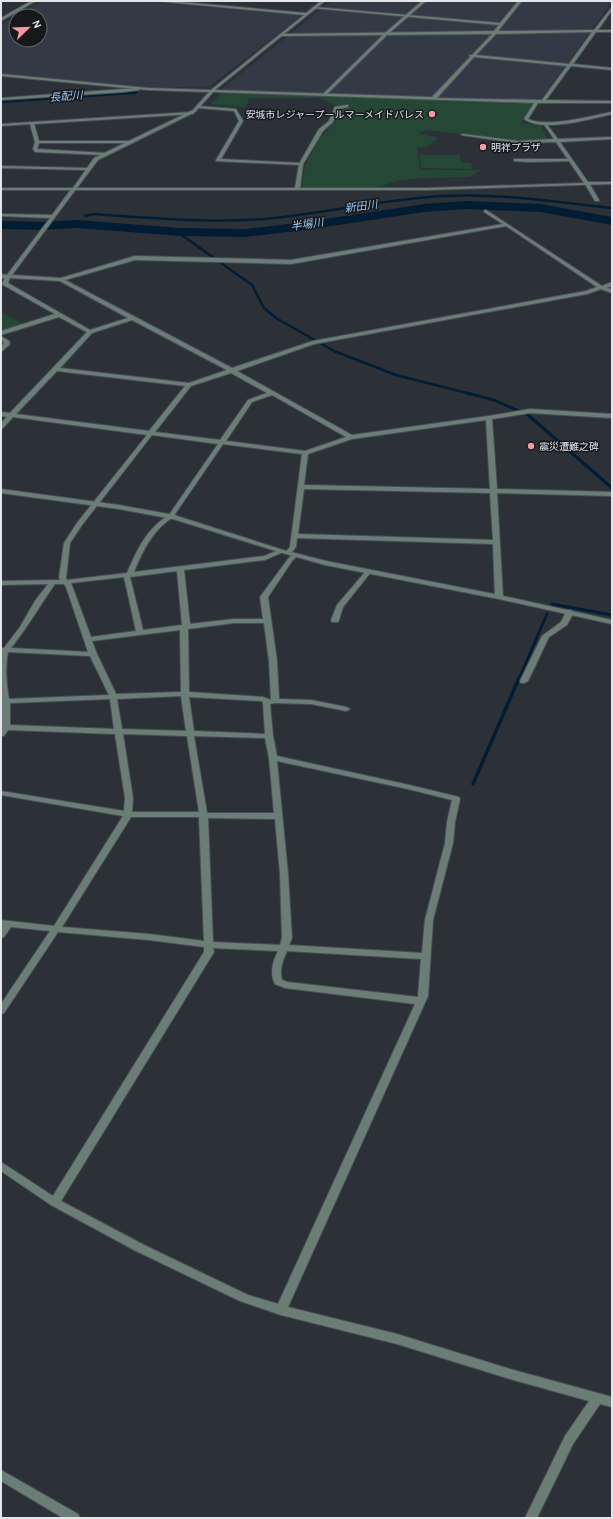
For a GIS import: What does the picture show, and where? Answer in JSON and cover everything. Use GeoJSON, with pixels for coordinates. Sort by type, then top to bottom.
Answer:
{"type":"FeatureCollection","features":[{"type":"Feature","properties":{"kind":"street"},"geometry":{"type":"LineString","coordinates":[[1,20],[34,1]]}},
{"type":"Feature","properties":{"kind":"street"},"geometry":{"type":"LineString","coordinates":[[157,1],[307,14]]}},
{"type":"Feature","properties":{"kind":"street"},"geometry":{"type":"LineString","coordinates":[[90,332],[6,286],[5,282],[8,276],[54,217],[96,159],[192,113],[213,91],[323,1]]}},
{"type":"Feature","properties":{"kind":"street"},"geometry":{"type":"LineString","coordinates":[[325,94],[386,34],[424,1]]}},
{"type":"Feature","properties":{"kind":"street"},"geometry":{"type":"LineString","coordinates":[[433,99],[520,1]]}},
{"type":"Feature","properties":{"kind":"street"},"geometry":{"type":"LineString","coordinates":[[314,8],[500,24]]}},
{"type":"Feature","properties":{"kind":"street"},"geometry":{"type":"LineString","coordinates":[[543,102],[612,8]]}},
{"type":"Feature","properties":{"kind":"street"},"geometry":{"type":"LineString","coordinates":[[281,35],[612,31]]}},
{"type":"Feature","properties":{"kind":"street"},"geometry":{"type":"LineString","coordinates":[[470,56],[612,69]]}},
{"type":"Feature","properties":{"kind":"street"},"geometry":{"type":"LineString","coordinates":[[1,75],[138,88],[433,99],[538,102],[612,102]]}},
{"type":"Feature","properties":{"kind":"street"},"geometry":{"type":"LineString","coordinates":[[1,99],[123,91],[138,88]]}},
{"type":"Feature","properties":{"kind":"street"},"geometry":{"type":"LineString","coordinates":[[538,102],[526,120],[533,123],[565,122],[612,113]]}},
{"type":"Feature","properties":{"kind":"street"},"geometry":{"type":"LineString","coordinates":[[297,189],[301,164],[321,130],[331,122],[336,108],[347,106]]}},
{"type":"Feature","properties":{"kind":"street"},"geometry":{"type":"LineString","coordinates":[[199,107],[234,110],[241,121],[218,160],[301,164]]}},
{"type":"Feature","properties":{"kind":"street"},"geometry":{"type":"LineString","coordinates":[[1,125],[192,113]]}},
{"type":"Feature","properties":{"kind":"street"},"geometry":{"type":"LineString","coordinates":[[32,123],[37,142],[35,149],[38,151],[104,154]]}},
{"type":"Feature","properties":{"kind":"street"},"geometry":{"type":"LineString","coordinates":[[546,123],[597,200]]}},
{"type":"Feature","properties":{"kind":"street"},"geometry":{"type":"LineString","coordinates":[[463,135],[518,142],[612,138]]}},
{"type":"Feature","properties":{"kind":"street"},"geometry":{"type":"LineString","coordinates":[[37,142],[132,142]]}},
{"type":"Feature","properties":{"kind":"street"},"geometry":{"type":"LineString","coordinates":[[516,160],[570,160]]}},
{"type":"Feature","properties":{"kind":"street"},"geometry":{"type":"LineString","coordinates":[[1,167],[88,169]]}},
{"type":"Feature","properties":{"kind":"street"},"geometry":{"type":"LineString","coordinates":[[1,189],[455,189],[612,183]]}},
{"type":"Feature","properties":{"kind":"street"},"geometry":{"type":"LineString","coordinates":[[486,211],[602,288],[612,291]]}},
{"type":"Feature","properties":{"kind":"street"},"geometry":{"type":"LineString","coordinates":[[1,215],[54,217]]}},
{"type":"Feature","properties":{"kind":"street"},"geometry":{"type":"LineString","coordinates":[[1,276],[61,280],[135,258],[225,262],[291,262],[506,225]]}},
{"type":"Feature","properties":{"kind":"street"},"geometry":{"type":"LineString","coordinates":[[61,280],[231,370],[351,437]]}},
{"type":"Feature","properties":{"kind":"street"},"geometry":{"type":"LineString","coordinates":[[55,369],[189,385],[313,343],[602,288],[612,284]]}},
{"type":"Feature","properties":{"kind":"street"},"geometry":{"type":"LineString","coordinates":[[1,333],[59,315]]}},
{"type":"Feature","properties":{"kind":"street"},"geometry":{"type":"LineString","coordinates":[[1,427],[90,332],[132,318]]}},
{"type":"Feature","properties":{"kind":"street"},"geometry":{"type":"LineString","coordinates":[[1,338],[8,344],[1,350]]}},
{"type":"Feature","properties":{"kind":"street"},"geometry":{"type":"LineString","coordinates":[[1,1011],[56,929],[128,814],[129,798],[113,696],[93,654],[89,639],[69,586],[62,578],[67,543],[79,524],[189,385]]}},
{"type":"Feature","properties":{"kind":"street"},"geometry":{"type":"LineString","coordinates":[[140,633],[128,577],[139,550],[163,520],[171,516],[250,401],[272,393]]}},
{"type":"Feature","properties":{"kind":"street"},"geometry":{"type":"LineString","coordinates":[[1,414],[305,453],[351,437],[523,412],[612,416]]}},
{"type":"Feature","properties":{"kind":"street"},"geometry":{"type":"LineString","coordinates":[[489,418],[498,597]]}},
{"type":"Feature","properties":{"kind":"street"},"geometry":{"type":"LineString","coordinates":[[1,583],[65,582],[265,558],[288,553],[293,547],[295,536],[305,453]]}},
{"type":"Feature","properties":{"kind":"street"},"geometry":{"type":"LineString","coordinates":[[302,487],[612,494]]}},
{"type":"Feature","properties":{"kind":"street"},"geometry":{"type":"LineString","coordinates":[[1,491],[96,504],[190,520],[288,553],[368,572],[498,597],[612,622]]}},
{"type":"Feature","properties":{"kind":"street"},"geometry":{"type":"LineString","coordinates":[[295,536],[495,542]]}},
{"type":"Feature","properties":{"kind":"street"},"geometry":{"type":"LineString","coordinates":[[272,702],[273,662],[264,596],[290,560],[288,553]]}},
{"type":"Feature","properties":{"kind":"street"},"geometry":{"type":"LineString","coordinates":[[55,1202],[209,952],[210,945],[204,854],[204,814],[185,694],[185,627],[182,575],[180,568]]}},
{"type":"Feature","properties":{"kind":"street"},"geometry":{"type":"LineString","coordinates":[[335,620],[340,607],[368,572]]}},
{"type":"Feature","properties":{"kind":"street"},"geometry":{"type":"LineString","coordinates":[[1,734],[4,726],[6,701],[3,685],[3,650],[23,628],[39,601],[53,582]]}},
{"type":"Feature","properties":{"kind":"street"},"geometry":{"type":"LineString","coordinates":[[524,681],[546,636],[564,622],[570,612]]}},
{"type":"Feature","properties":{"kind":"street"},"geometry":{"type":"LineString","coordinates":[[89,639],[234,621],[267,620]]}},
{"type":"Feature","properties":{"kind":"street"},"geometry":{"type":"LineString","coordinates":[[3,650],[93,654]]}},
{"type":"Feature","properties":{"kind":"street"},"geometry":{"type":"LineString","coordinates":[[6,701],[185,694],[263,699],[272,702]]}},
{"type":"Feature","properties":{"kind":"street"},"geometry":{"type":"LineString","coordinates":[[346,709],[312,702],[266,703],[273,758],[284,874],[287,938],[280,956],[276,976],[281,984],[421,1001]]}},
{"type":"Feature","properties":{"kind":"street"},"geometry":{"type":"LineString","coordinates":[[4,726],[67,730],[269,736]]}},
{"type":"Feature","properties":{"kind":"street"},"geometry":{"type":"LineString","coordinates":[[273,758],[409,787],[456,799],[450,822],[449,842],[429,920],[425,987],[421,1001],[281,1310]]}},
{"type":"Feature","properties":{"kind":"street"},"geometry":{"type":"LineString","coordinates":[[1,794],[128,814],[278,816]]}},
{"type":"Feature","properties":{"kind":"street"},"geometry":{"type":"LineString","coordinates":[[1,935],[5,923],[149,937],[210,945],[427,956]]}},
{"type":"Feature","properties":{"kind":"street"},"geometry":{"type":"LineString","coordinates":[[1,1166],[55,1202],[140,1248],[220,1288],[257,1303],[397,1339],[510,1374],[612,1402]]}},
{"type":"Feature","properties":{"kind":"street"},"geometry":{"type":"LineString","coordinates":[[531,1518],[569,1440],[597,1399]]}},
{"type":"Feature","properties":{"kind":"street"},"geometry":{"type":"LineString","coordinates":[[1,1475],[74,1518]]}},
{"type":"Feature","properties":{"kind":"shaded area"},"geometry":{"type":"Polygon","coordinates":[[[42,1],[135,1],[294,15],[300,17],[210,86],[155,88],[1,74],[1,25],[8,21],[8,48],[48,48],[48,8],[30,8],[42,1]]]}},
{"type":"Feature","properties":{"kind":"shaded area"},"geometry":{"type":"Polygon","coordinates":[[[331,1],[612,1],[542,99],[518,101],[226,91],[222,89],[331,1]]]}},
{"type":"Feature","properties":{"kind":"green space"},"geometry":{"type":"Polygon","coordinates":[[[220,94],[532,103],[533,104],[521,123],[541,126],[548,140],[517,141],[427,130],[418,133],[438,138],[427,147],[417,148],[420,170],[481,170],[469,177],[420,178],[396,181],[377,188],[305,188],[301,187],[305,166],[318,140],[336,121],[340,107],[319,98],[249,98],[246,107],[211,104],[220,94]]]}},
{"type":"Feature","properties":{"kind":"green space"},"geometry":{"type":"Polygon","coordinates":[[[419,155],[460,155],[461,163],[471,163],[472,169],[421,168],[419,155]]]}},
{"type":"Feature","properties":{"kind":"green space"},"geometry":{"type":"Polygon","coordinates":[[[1,312],[23,324],[1,331],[1,312]]]}},
{"type":"Feature","properties":{"kind":"waterway","name":"長配川"},"geometry":{"type":"LineString","coordinates":[[1,100],[132,92]]}},
{"type":"Feature","properties":{"kind":"waterway","name":"新田川"},"geometry":{"type":"LineString","coordinates":[[85,216],[93,214],[184,220],[252,220],[401,200],[464,195],[507,197],[612,208]]}},
{"type":"Feature","properties":{"kind":"waterway","name":"半場川"},"geometry":{"type":"LineString","coordinates":[[1,225],[41,226],[76,224],[181,232],[245,233],[305,226],[424,208],[466,205],[540,208],[612,221]]}},
{"type":"Feature","properties":{"kind":"waterway"},"geometry":{"type":"LineString","coordinates":[[181,232],[183,236],[252,285],[264,308],[276,318],[334,351],[396,375],[471,394]]}},
{"type":"Feature","properties":{"kind":"waterway"},"geometry":{"type":"LineString","coordinates":[[467,393],[494,400],[528,415],[612,488]]}},
{"type":"Feature","properties":{"kind":"waterway"},"geometry":{"type":"LineString","coordinates":[[552,604],[612,615]]}},
{"type":"Feature","properties":{"kind":"waterway"},"geometry":{"type":"LineString","coordinates":[[519,679],[547,614]]}},
{"type":"Feature","properties":{"kind":"waterway"},"geometry":{"type":"LineString","coordinates":[[473,784],[519,678]]}},
{"type":"Feature","properties":{"kind":"place","name":"安城市レジャープールマーメイドパレス"},"geometry":{"type":"Point","coordinates":[432,114]}},
{"type":"Feature","properties":{"kind":"place","name":"明祥プラザ"},"geometry":{"type":"Point","coordinates":[483,147]}},
{"type":"Feature","properties":{"kind":"place","name":"震災遭難之碑"},"geometry":{"type":"Point","coordinates":[531,446]}}]}
